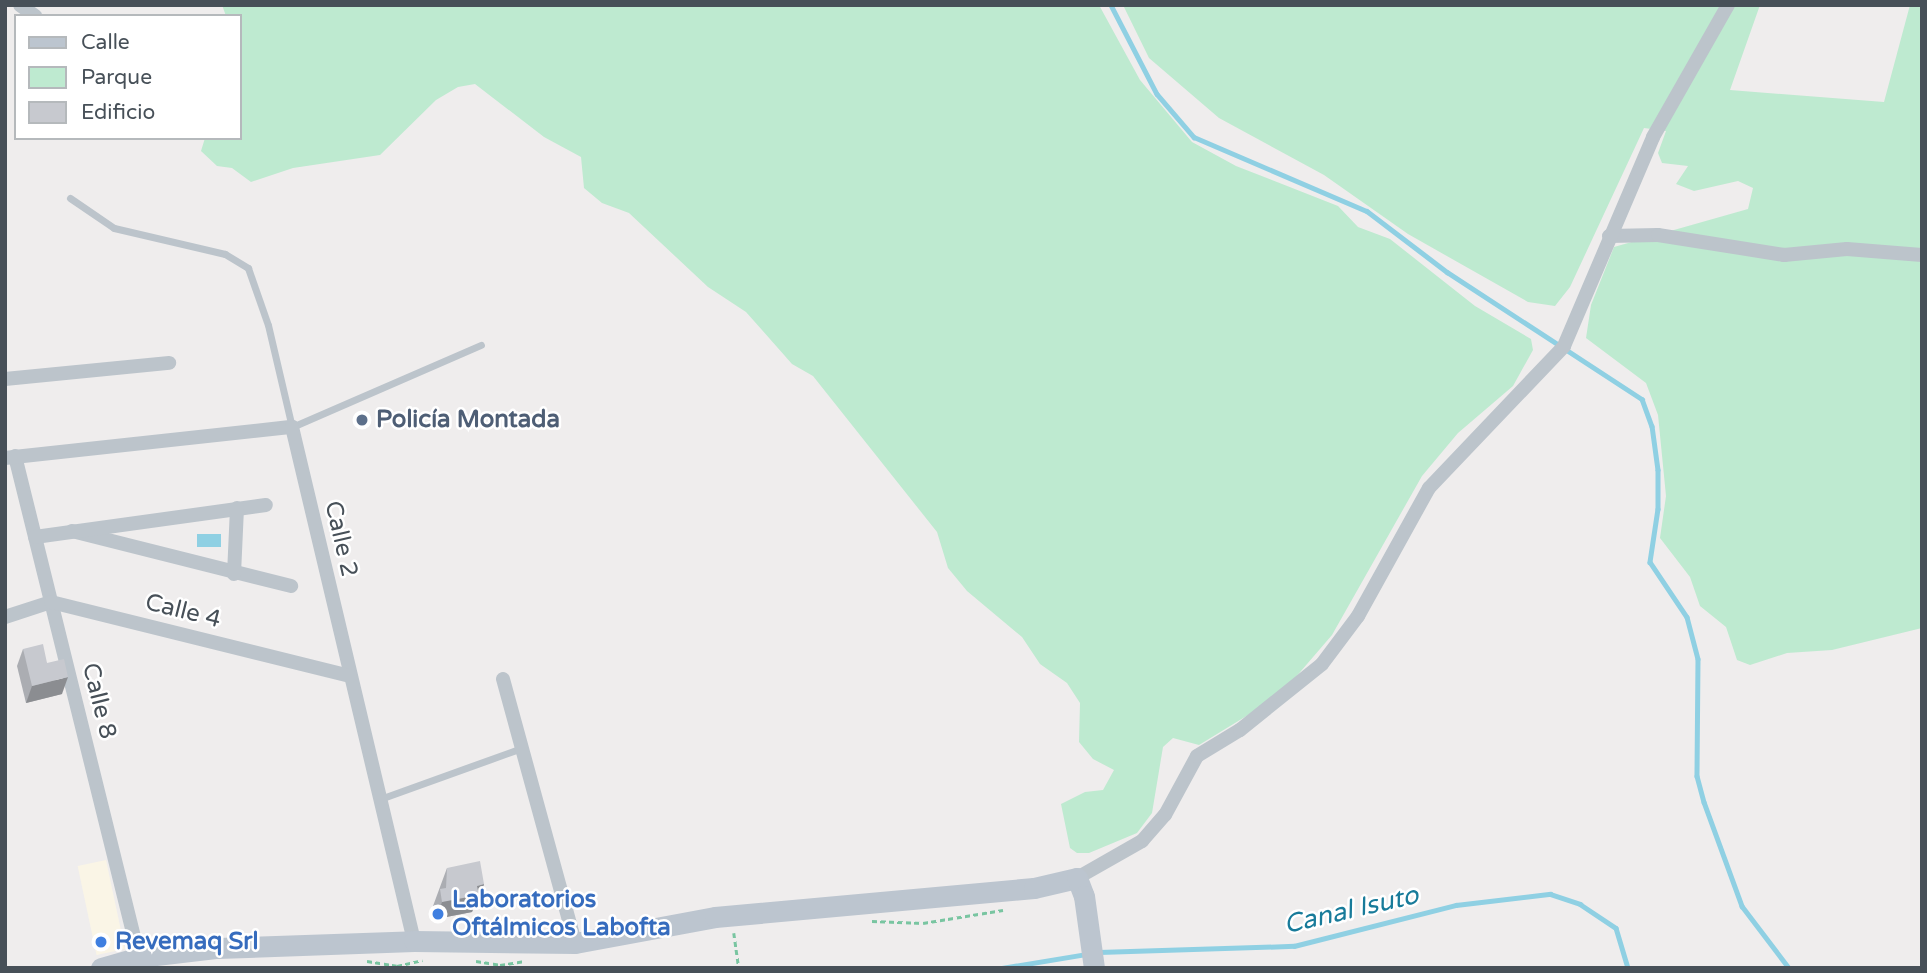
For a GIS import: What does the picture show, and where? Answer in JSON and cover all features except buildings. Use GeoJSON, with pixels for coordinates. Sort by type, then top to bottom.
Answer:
{"type":"FeatureCollection","features":[{"type":"Feature","properties":{"kind":"street"},"geometry":{"type":"LineString","coordinates":[[100,968],[139,957],[217,948],[414,942],[575,943],[715,917],[1034,888],[1081,887],[1142,841],[1165,815],[1196,756],[1240,730],[1322,664],[1358,616],[1429,488],[1564,346],[1653,137],[1728,5]]}},
{"type":"Feature","properties":{"kind":"street"},"geometry":{"type":"LineString","coordinates":[[1609,236],[1658,235],[1784,255],[1847,249],[1922,255]]}},
{"type":"Feature","properties":{"kind":"street"},"geometry":{"type":"LineString","coordinates":[[5,379],[169,363]]}},
{"type":"Feature","properties":{"kind":"street"},"geometry":{"type":"LineString","coordinates":[[10,457],[292,427]]}},
{"type":"Feature","properties":{"kind":"street","name":"Calle 2"},"geometry":{"type":"LineString","coordinates":[[292,427],[414,942]]}},
{"type":"Feature","properties":{"kind":"street","name":"Calle 8"},"geometry":{"type":"LineString","coordinates":[[10,457],[35,537],[139,957]]}},
{"type":"Feature","properties":{"kind":"street"},"geometry":{"type":"LineString","coordinates":[[35,537],[64,529],[266,505]]}},
{"type":"Feature","properties":{"kind":"street"},"geometry":{"type":"LineString","coordinates":[[234,574],[237,509]]}},
{"type":"Feature","properties":{"kind":"street"},"geometry":{"type":"LineString","coordinates":[[64,529],[234,574],[291,586]]}},
{"type":"Feature","properties":{"kind":"street"},"geometry":{"type":"LineString","coordinates":[[5,617],[51,602]]}},
{"type":"Feature","properties":{"kind":"street","name":"Calle 4"},"geometry":{"type":"LineString","coordinates":[[51,602],[350,676]]}},
{"type":"Feature","properties":{"kind":"street"},"geometry":{"type":"LineString","coordinates":[[503,679],[575,943]]}},
{"type":"Feature","properties":{"kind":"street"},"geometry":{"type":"LineString","coordinates":[[1081,887],[1094,968]]}},
{"type":"Feature","properties":{"kind":"lane"},"geometry":{"type":"LineString","coordinates":[[70,198],[114,228],[225,254],[248,268],[292,427],[481,345]]}},
{"type":"Feature","properties":{"kind":"lane"},"geometry":{"type":"LineString","coordinates":[[380,799],[522,748]]}},
{"type":"Feature","properties":{"kind":"path"},"geometry":{"type":"LineString","coordinates":[[737,950],[739,968]]}},
{"type":"Feature","properties":{"kind":"shaded area"},"geometry":{"type":"Polygon","coordinates":[[[106,860],[125,949],[97,955],[78,866],[106,860]]]}},
{"type":"Feature","properties":{"kind":"green space"},"geometry":{"type":"Polygon","coordinates":[[[222,5],[1099,5],[1140,80],[1192,142],[1236,166],[1338,206],[1358,227],[1390,239],[1475,306],[1531,339],[1533,350],[1513,386],[1458,433],[1422,476],[1332,635],[1295,678],[1253,712],[1199,745],[1173,738],[1163,747],[1152,813],[1137,833],[1089,853],[1077,853],[1070,848],[1061,804],[1085,792],[1103,790],[1114,770],[1093,759],[1079,742],[1080,703],[1067,683],[1040,664],[1022,637],[967,591],[948,568],[937,532],[813,376],[792,364],[746,312],[708,287],[629,213],[602,203],[584,188],[581,157],[544,137],[475,84],[458,87],[436,100],[380,155],[293,168],[251,182],[232,168],[217,166],[201,151],[204,140],[242,140],[242,14],[225,14],[222,5]]]}},
{"type":"Feature","properties":{"kind":"green space"},"geometry":{"type":"Polygon","coordinates":[[[1123,5],[1760,5],[1730,90],[1884,102],[1910,5],[1922,5],[1922,628],[1832,650],[1787,653],[1750,665],[1737,660],[1726,627],[1700,606],[1690,577],[1660,538],[1666,496],[1658,415],[1646,383],[1586,338],[1591,305],[1614,247],[1748,209],[1753,188],[1738,181],[1694,191],[1676,184],[1688,166],[1662,163],[1658,153],[1666,131],[1644,128],[1570,287],[1555,306],[1528,302],[1408,234],[1324,175],[1219,118],[1149,58],[1123,5]]]}},
{"type":"Feature","properties":{"kind":"water"},"geometry":{"type":"Polygon","coordinates":[[[197,534],[221,534],[221,547],[197,547],[197,534]]]}},
{"type":"Feature","properties":{"kind":"waterway"},"geometry":{"type":"LineString","coordinates":[[1111,5],[1157,94],[1194,137],[1367,211],[1447,272],[1642,399],[1652,426],[1658,470],[1658,509],[1650,562],[1687,617],[1698,659],[1697,776],[1742,906],[1789,968]]}},
{"type":"Feature","properties":{"kind":"waterway","name":"Canal Isuto"},"geometry":{"type":"LineString","coordinates":[[1099,952],[1294,946],[1456,905],[1550,894],[1580,904],[1616,928],[1628,968]]}},
{"type":"Feature","properties":{"kind":"waterway","name":"Canal Isuto"},"geometry":{"type":"LineString","coordinates":[[1002,968],[1087,954]]}},
{"type":"Feature","properties":{"kind":"place","name":"Policía Montada"},"geometry":{"type":"Point","coordinates":[362,420]}},
{"type":"Feature","properties":{"kind":"place","name":"Laboratorios Oftálmicos Labofta"},"geometry":{"type":"Point","coordinates":[438,914]}},
{"type":"Feature","properties":{"kind":"place","name":"Revemaq Srl"},"geometry":{"type":"Point","coordinates":[101,942]}}]}
